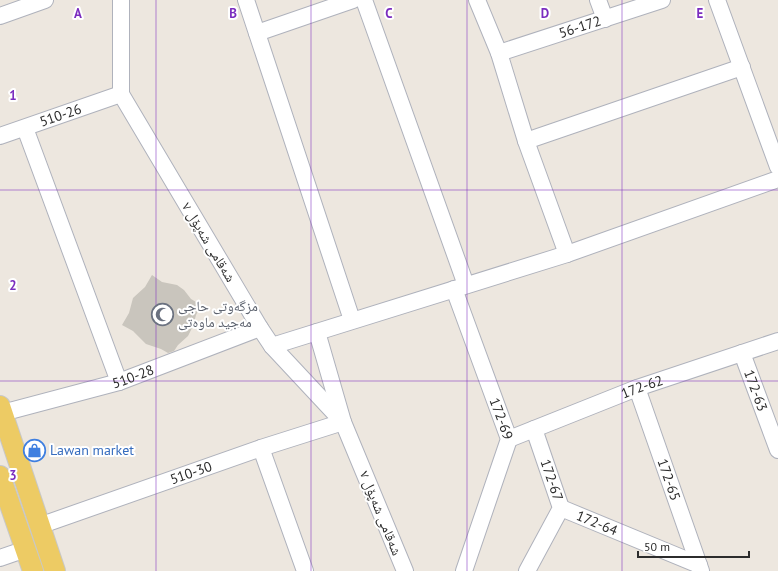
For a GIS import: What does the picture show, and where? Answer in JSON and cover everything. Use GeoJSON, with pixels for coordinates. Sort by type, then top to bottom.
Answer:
{"type":"FeatureCollection","features":[{"type":"Feature","properties":{"kind":"main road"},"geometry":{"type":"LineString","coordinates":[[1,409],[55,571]]}},
{"type":"Feature","properties":{"kind":"main road"},"geometry":{"type":"LineString","coordinates":[[0,476],[33,571]]}},
{"type":"Feature","properties":{"kind":"street"},"geometry":{"type":"LineString","coordinates":[[0,16],[45,0]]}},
{"type":"Feature","properties":{"kind":"street"},"geometry":{"type":"LineString","coordinates":[[121,0],[121,94]]}},
{"type":"Feature","properties":{"kind":"street"},"geometry":{"type":"LineString","coordinates":[[246,0],[352,320]]}},
{"type":"Feature","properties":{"kind":"street"},"geometry":{"type":"LineString","coordinates":[[257,33],[353,0]]}},
{"type":"Feature","properties":{"kind":"street","name":"172-69"},"geometry":{"type":"LineString","coordinates":[[364,0],[509,439],[464,571]]}},
{"type":"Feature","properties":{"kind":"street"},"geometry":{"type":"LineString","coordinates":[[477,0],[499,53],[526,140],[567,254]]}},
{"type":"Feature","properties":{"kind":"street"},"geometry":{"type":"LineString","coordinates":[[598,0],[605,19]]}},
{"type":"Feature","properties":{"kind":"street","name":"56-172"},"geometry":{"type":"LineString","coordinates":[[499,53],[662,0]]}},
{"type":"Feature","properties":{"kind":"street"},"geometry":{"type":"LineString","coordinates":[[717,0],[778,168]]}},
{"type":"Feature","properties":{"kind":"street"},"geometry":{"type":"LineString","coordinates":[[526,140],[742,67]]}},
{"type":"Feature","properties":{"kind":"street","name":"510-26"},"geometry":{"type":"LineString","coordinates":[[0,136],[121,94]]}},
{"type":"Feature","properties":{"kind":"street","name":"شەقامی شەپۆل ٧"},"geometry":{"type":"LineString","coordinates":[[121,94],[272,346],[343,422],[405,571]]}},
{"type":"Feature","properties":{"kind":"street"},"geometry":{"type":"LineString","coordinates":[[25,128],[119,382]]}},
{"type":"Feature","properties":{"kind":"street"},"geometry":{"type":"LineString","coordinates":[[272,346],[567,254],[778,179]]}},
{"type":"Feature","properties":{"kind":"street","name":"510-28"},"geometry":{"type":"LineString","coordinates":[[1,409],[119,382],[260,328]]}},
{"type":"Feature","properties":{"kind":"street"},"geometry":{"type":"LineString","coordinates":[[317,332],[343,422]]}},
{"type":"Feature","properties":{"kind":"street","name":"172-62"},"geometry":{"type":"LineString","coordinates":[[509,439],[637,388],[778,341]]}},
{"type":"Feature","properties":{"kind":"street","name":"172-63"},"geometry":{"type":"LineString","coordinates":[[742,353],[778,450]]}},
{"type":"Feature","properties":{"kind":"street","name":"172-65"},"geometry":{"type":"LineString","coordinates":[[637,388],[700,568]]}},
{"type":"Feature","properties":{"kind":"street","name":"510-30"},"geometry":{"type":"LineString","coordinates":[[39,526],[261,448],[343,422]]}},
{"type":"Feature","properties":{"kind":"street","name":"172-67"},"geometry":{"type":"LineString","coordinates":[[527,571],[561,508],[534,429]]}},
{"type":"Feature","properties":{"kind":"street"},"geometry":{"type":"LineString","coordinates":[[261,448],[305,571]]}},
{"type":"Feature","properties":{"kind":"street","name":"172-64"},"geometry":{"type":"LineString","coordinates":[[561,508],[700,568]]}},
{"type":"Feature","properties":{"kind":"street"},"geometry":{"type":"LineString","coordinates":[[0,558],[26,549]]}},
{"type":"Feature","properties":{"kind":"building","name":"مزگەوتی حاجی مەجید ماوەتی"},"geometry":{"type":"Polygon","coordinates":[[[152,275],[162,282],[177,285],[184,290],[191,299],[201,305],[188,336],[174,351],[168,353],[146,344],[133,331],[122,325],[129,313],[133,298],[145,287],[152,275]]]}},
{"type":"Feature","properties":{"kind":"place","name":"مزگەوتی حاجی مەجید ماوەتی"},"geometry":{"type":"Point","coordinates":[162,314]}},
{"type":"Feature","properties":{"kind":"place","name":"Lawan market"},"geometry":{"type":"Point","coordinates":[34,450]}}]}
